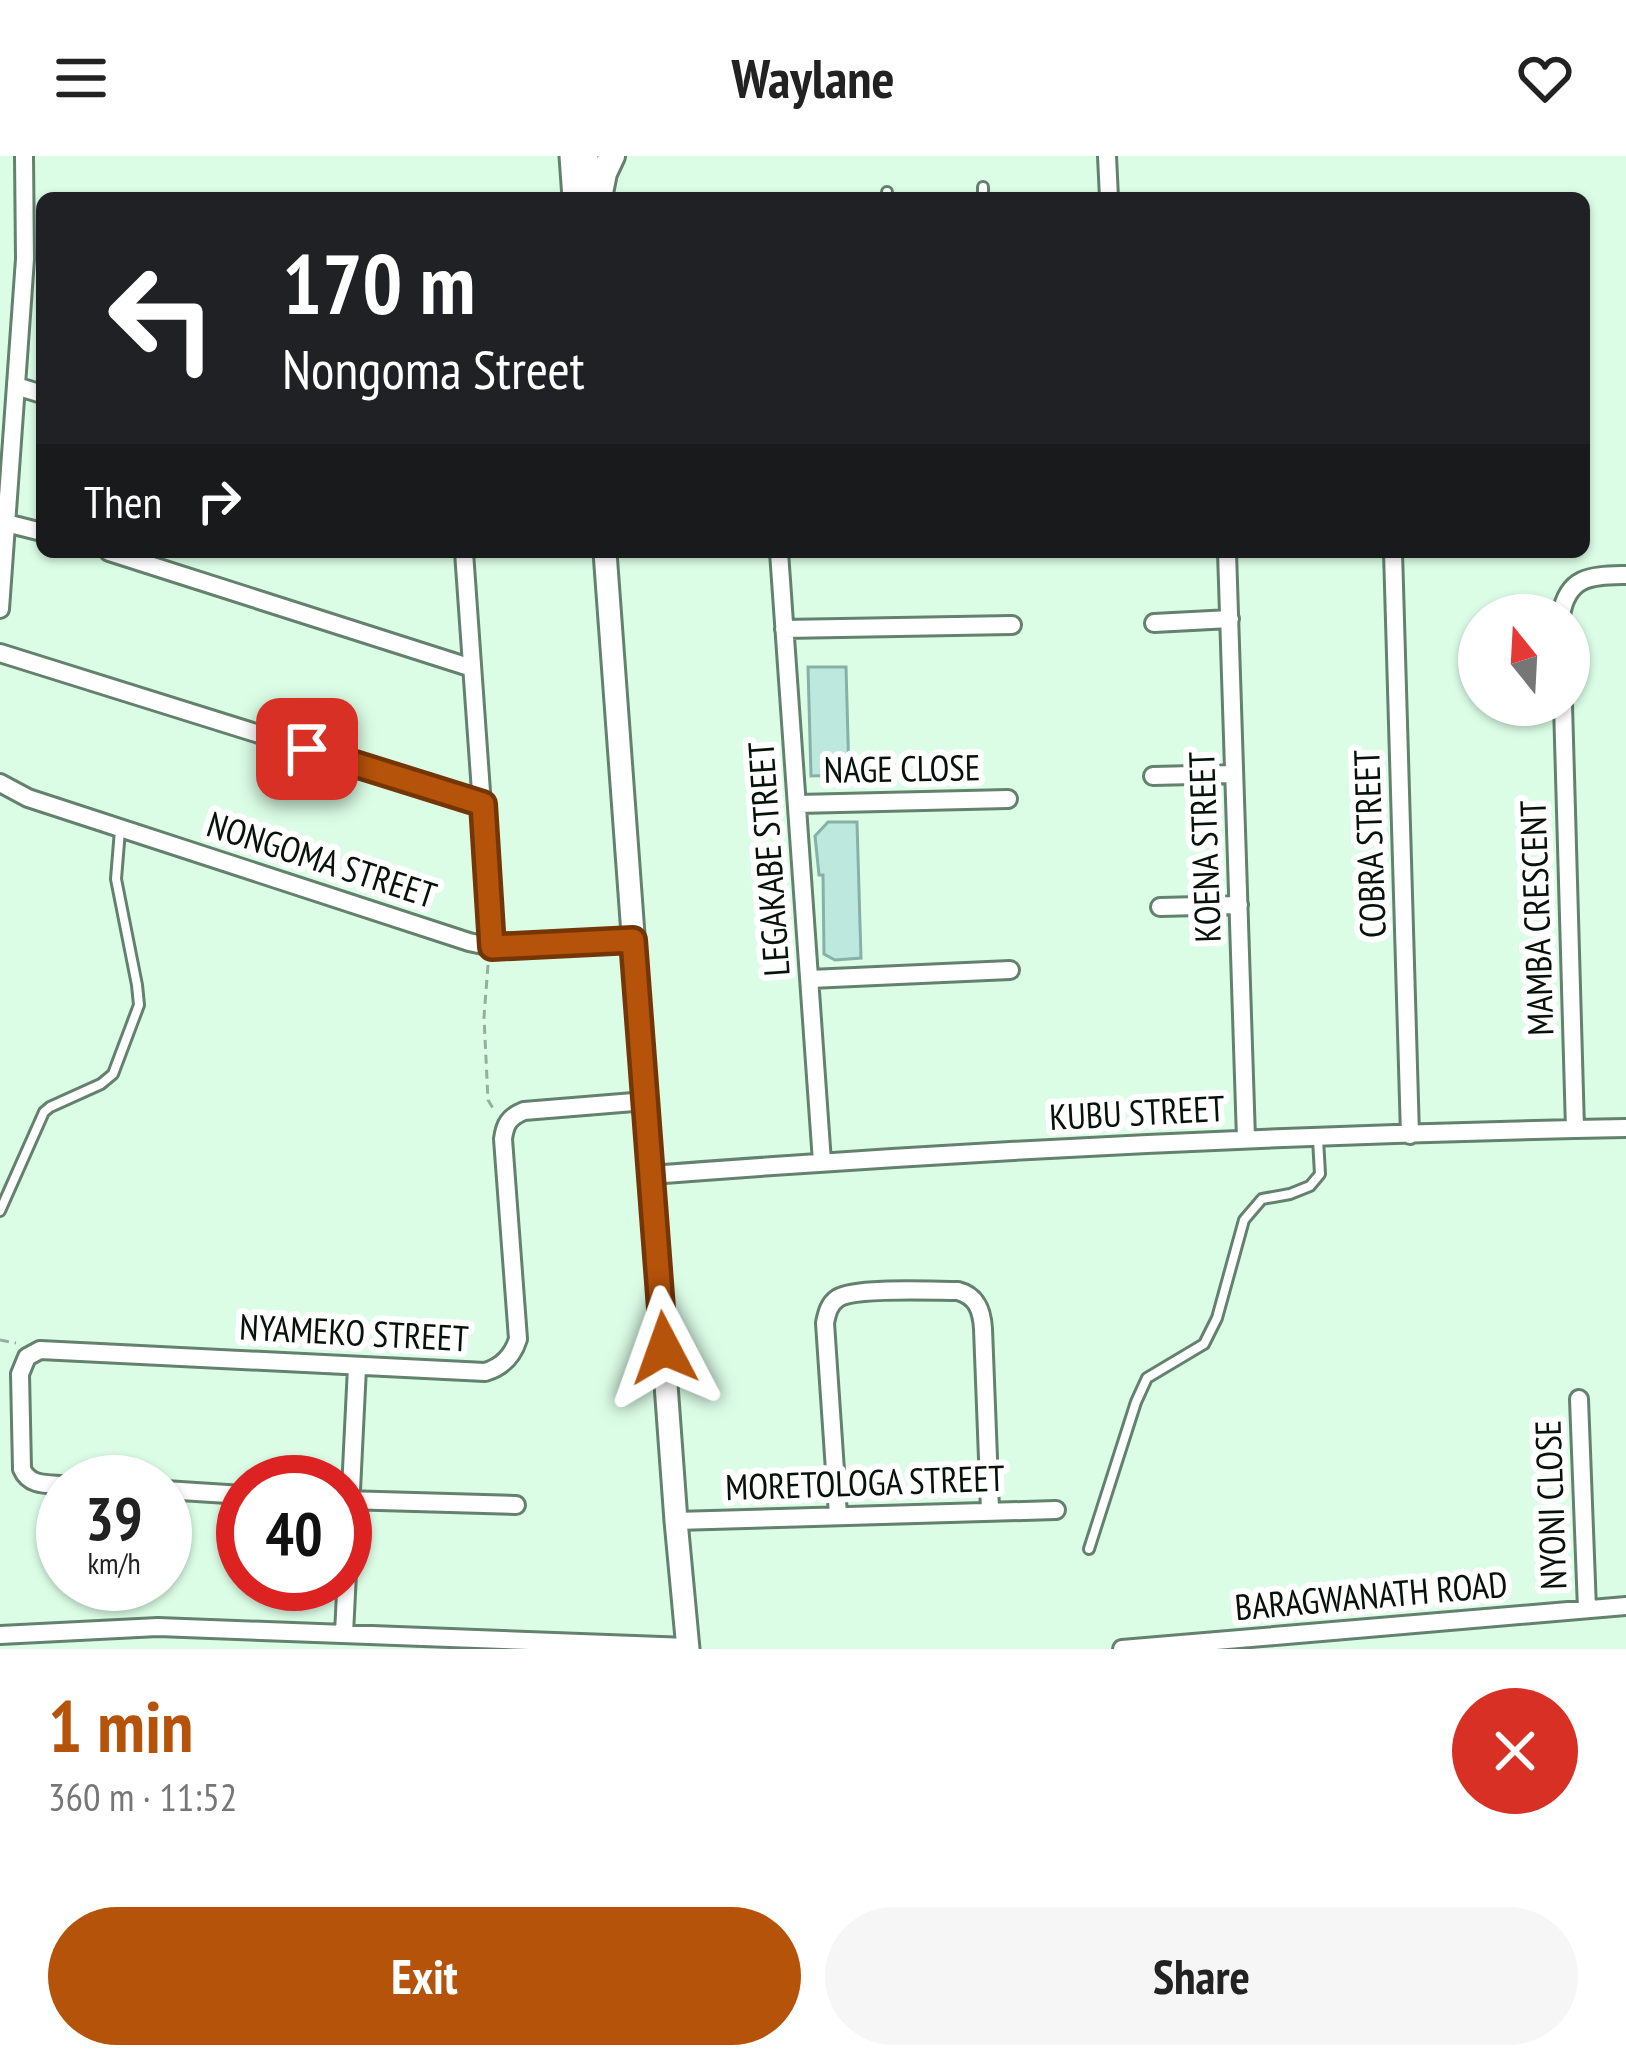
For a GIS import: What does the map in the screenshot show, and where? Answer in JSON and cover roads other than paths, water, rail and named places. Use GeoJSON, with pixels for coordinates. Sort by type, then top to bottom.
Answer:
{"type":"FeatureCollection","features":[{"type":"Feature","properties":{"kind":"main road"},"geometry":{"type":"LineString","coordinates":[[600,192],[613,156]]}},
{"type":"Feature","properties":{"kind":"street"},"geometry":{"type":"LineString","coordinates":[[0,609],[16,386],[33,259],[24,156]]}},
{"type":"Feature","properties":{"kind":"street"},"geometry":{"type":"LineString","coordinates":[[571,156],[574,192]]}},
{"type":"Feature","properties":{"kind":"street"},"geometry":{"type":"LineString","coordinates":[[586,156],[589,192]]}},
{"type":"Feature","properties":{"kind":"street"},"geometry":{"type":"LineString","coordinates":[[1107,156],[1109,192]]}},
{"type":"Feature","properties":{"kind":"street"},"geometry":{"type":"LineString","coordinates":[[16,386],[36,392]]}},
{"type":"Feature","properties":{"kind":"street"},"geometry":{"type":"LineString","coordinates":[[6,523],[36,530]]}},
{"type":"Feature","properties":{"kind":"street"},"geometry":{"type":"LineString","coordinates":[[128,558],[472,668]]}},
{"type":"Feature","properties":{"kind":"street"},"geometry":{"type":"LineString","coordinates":[[464,558],[491,947]]}},
{"type":"Feature","properties":{"kind":"street"},"geometry":{"type":"LineString","coordinates":[[0,1635],[158,1627],[688,1648],[604,558]]}},
{"type":"Feature","properties":{"kind":"street","name":"LEGAKABE STREET"},"geometry":{"type":"LineString","coordinates":[[778,558],[822,1162]]}},
{"type":"Feature","properties":{"kind":"street","name":"KOENA STREET"},"geometry":{"type":"LineString","coordinates":[[1227,558],[1246,1139]]}},
{"type":"Feature","properties":{"kind":"street","name":"COBRA STREET"},"geometry":{"type":"LineString","coordinates":[[1393,558],[1410,1135]]}},
{"type":"Feature","properties":{"kind":"street"},"geometry":{"type":"LineString","coordinates":[[1568,594],[1582,580],[1626,575]]}},
{"type":"Feature","properties":{"kind":"street"},"geometry":{"type":"LineString","coordinates":[[1154,622],[1229,620]]}},
{"type":"Feature","properties":{"kind":"street"},"geometry":{"type":"LineString","coordinates":[[784,628],[1012,625]]}},
{"type":"Feature","properties":{"kind":"street"},"geometry":{"type":"LineString","coordinates":[[0,653],[483,804]]}},
{"type":"Feature","properties":{"kind":"street","name":"MAMBA CRESCENT"},"geometry":{"type":"LineString","coordinates":[[1564,726],[1575,1129]]}},
{"type":"Feature","properties":{"kind":"street"},"geometry":{"type":"LineString","coordinates":[[1153,776],[1234,774]]}},
{"type":"Feature","properties":{"kind":"street","name":"NONGOMA STREET"},"geometry":{"type":"LineString","coordinates":[[0,783],[28,798],[120,829],[491,947],[633,940]]}},
{"type":"Feature","properties":{"kind":"street","name":"NAGE CLOSE"},"geometry":{"type":"LineString","coordinates":[[797,804],[1008,799]]}},
{"type":"Feature","properties":{"kind":"street"},"geometry":{"type":"LineString","coordinates":[[1160,907],[1239,905]]}},
{"type":"Feature","properties":{"kind":"street"},"geometry":{"type":"LineString","coordinates":[[810,979],[1010,970]]}},
{"type":"Feature","properties":{"kind":"street","name":"NYAMEKO STREET"},"geometry":{"type":"LineString","coordinates":[[36,1481],[29,1480],[22,1469],[20,1374],[27,1357],[50,1348],[485,1372],[502,1364],[518,1339],[505,1126],[524,1111],[646,1101]]}},
{"type":"Feature","properties":{"kind":"street","name":"KUBU STREET"},"geometry":{"type":"LineString","coordinates":[[651,1175],[1246,1139],[1626,1128]]}},
{"type":"Feature","properties":{"kind":"street"},"geometry":{"type":"LineString","coordinates":[[838,1515],[825,1324],[831,1304],[853,1293],[958,1291],[976,1303],[983,1329],[990,1510]]}},
{"type":"Feature","properties":{"kind":"street"},"geometry":{"type":"LineString","coordinates":[[350,1455],[357,1367]]}},
{"type":"Feature","properties":{"kind":"street","name":"NYONI CLOSE"},"geometry":{"type":"LineString","coordinates":[[1579,1400],[1587,1609]]}},
{"type":"Feature","properties":{"kind":"street"},"geometry":{"type":"LineString","coordinates":[[372,1501],[516,1505]]}},
{"type":"Feature","properties":{"kind":"street","name":"MORETOLOGA STREET"},"geometry":{"type":"LineString","coordinates":[[676,1521],[1056,1510]]}},
{"type":"Feature","properties":{"kind":"street","name":"BARAGWANATH ROAD"},"geometry":{"type":"LineString","coordinates":[[1122,1649],[1626,1606]]}},
{"type":"Feature","properties":{"kind":"street"},"geometry":{"type":"LineString","coordinates":[[344,1634],[345,1611]]}},
{"type":"Feature","properties":{"kind":"lane"},"geometry":{"type":"LineString","coordinates":[[0,1211],[44,1112],[113,1074],[139,1005],[116,879],[120,829]]}},
{"type":"Feature","properties":{"kind":"lane"},"geometry":{"type":"LineString","coordinates":[[1089,1549],[1130,1418],[1148,1378],[1204,1344],[1217,1318],[1244,1220],[1262,1199],[1310,1186],[1320,1174],[1318,1138]]}}]}
